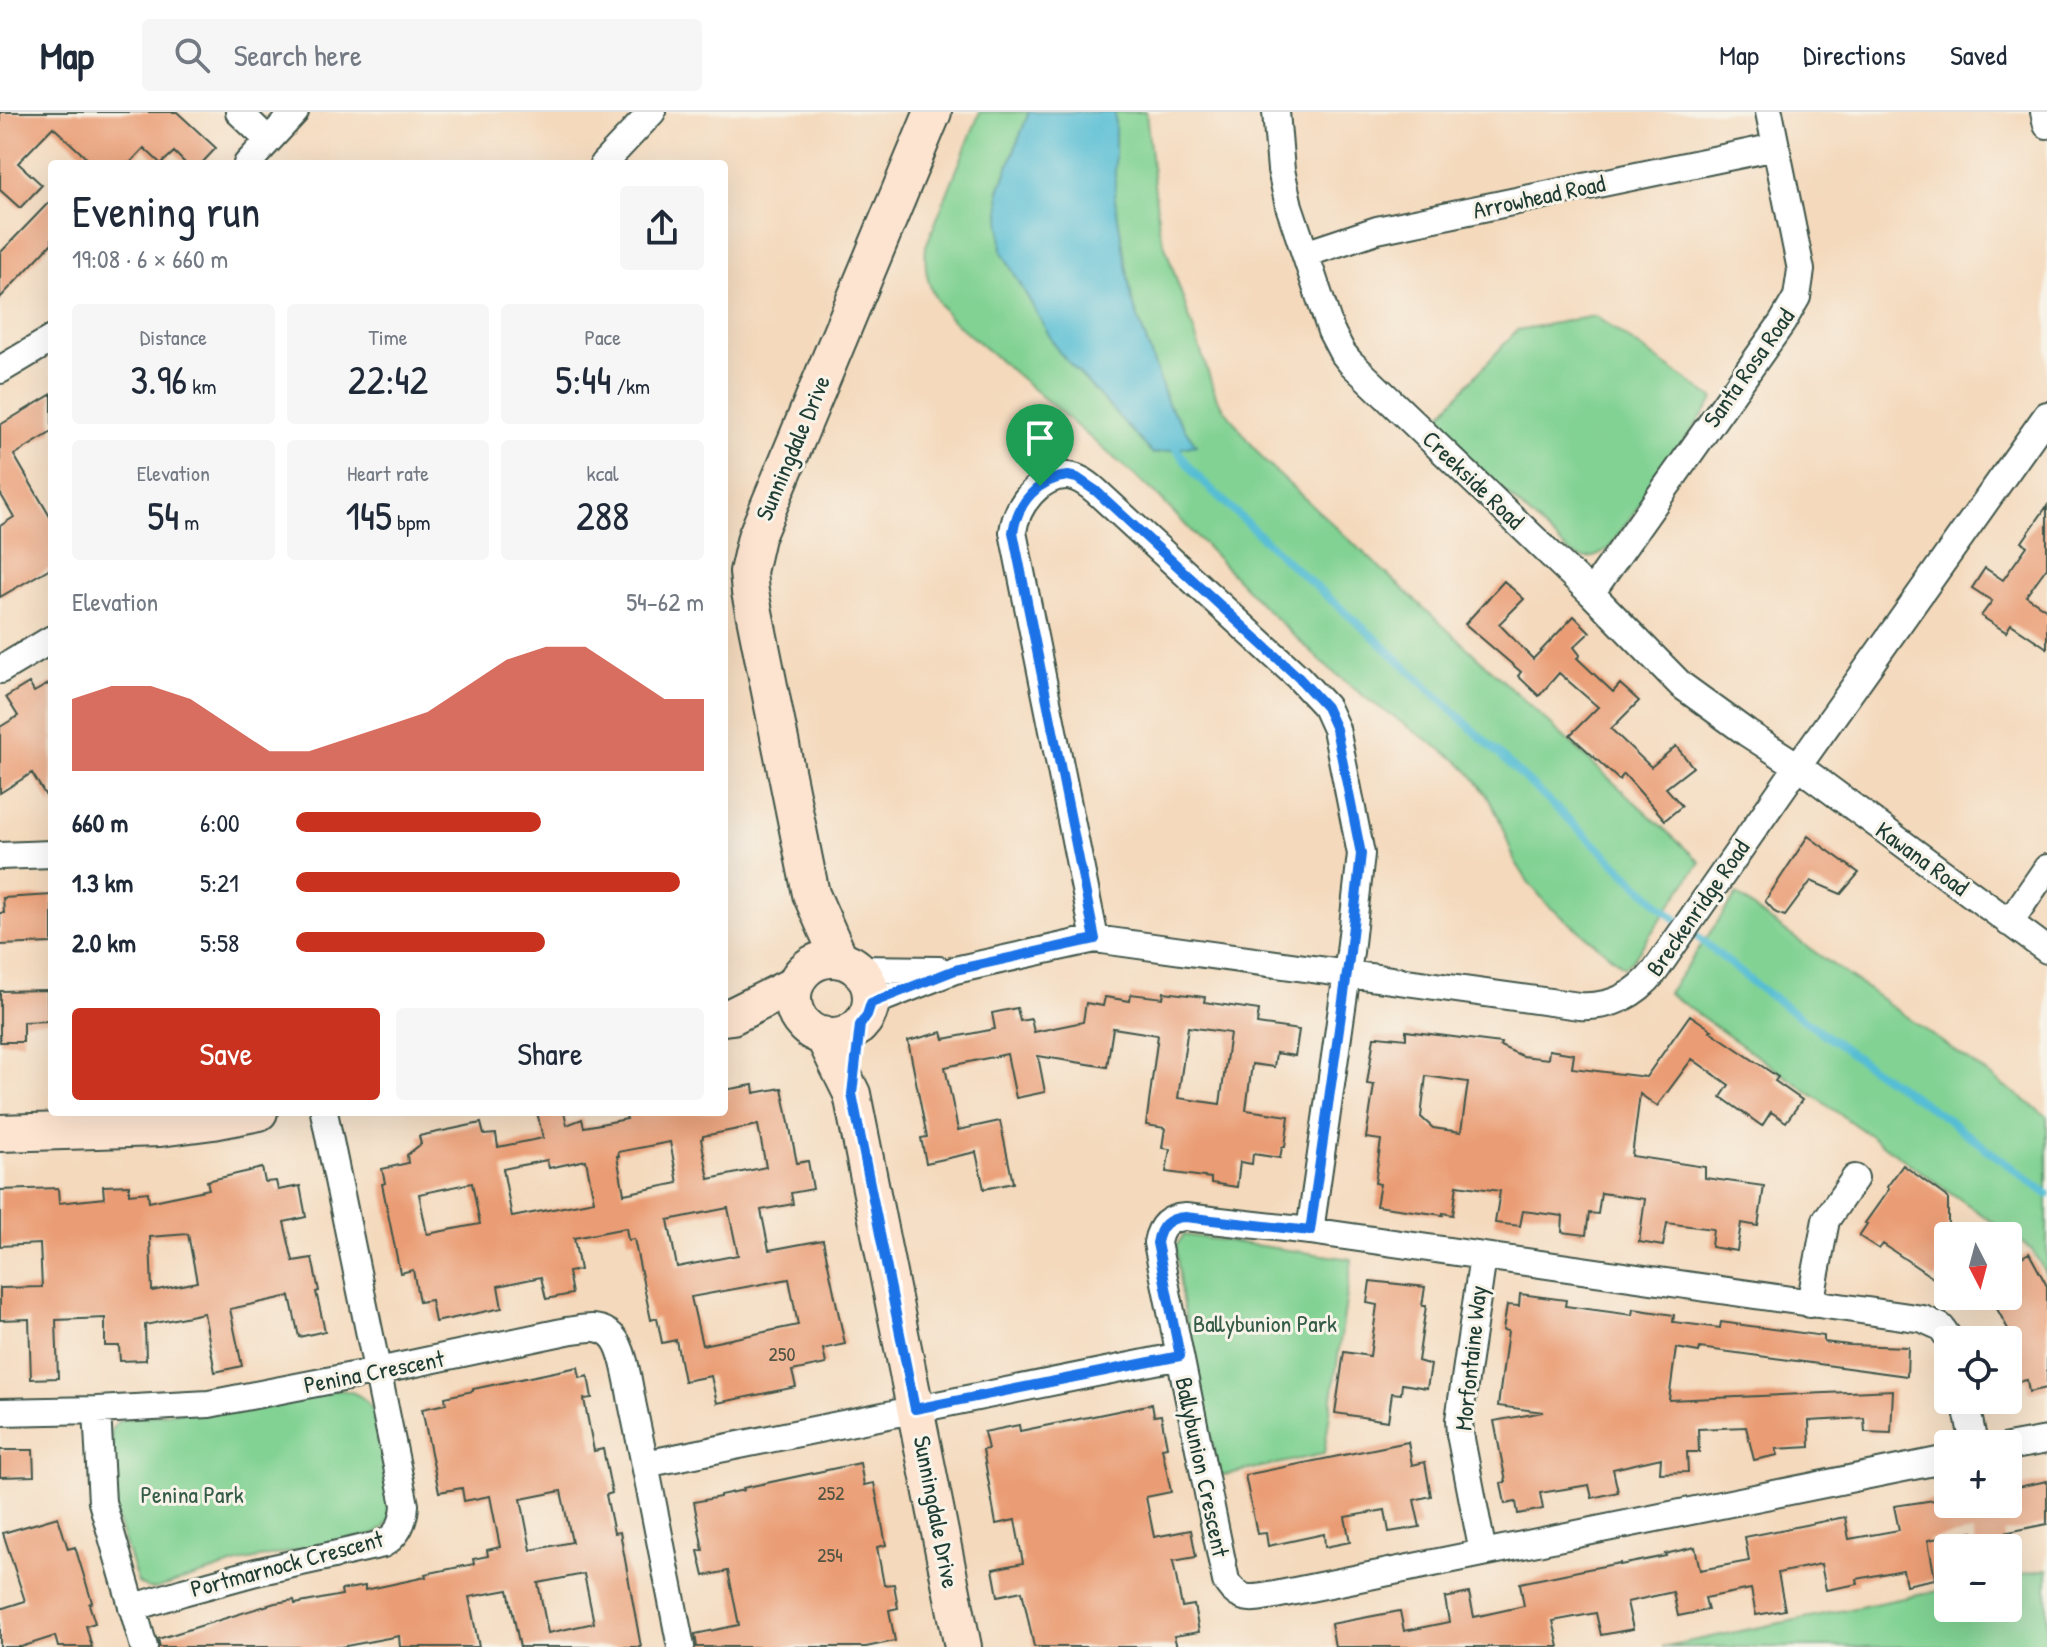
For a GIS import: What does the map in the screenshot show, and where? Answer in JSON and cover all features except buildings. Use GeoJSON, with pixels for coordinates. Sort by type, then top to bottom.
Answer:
{"type":"FeatureCollection","features":[{"type":"Feature","properties":{"kind":"street"},"geometry":{"type":"LineString","coordinates":[[239,112],[268,140]]}},
{"type":"Feature","properties":{"kind":"street"},"geometry":{"type":"LineString","coordinates":[[250,160],[295,112]]}},
{"type":"Feature","properties":{"kind":"street"},"geometry":{"type":"LineString","coordinates":[[607,160],[652,112]]}},
{"type":"Feature","properties":{"kind":"street","name":"Sunningdale Drive"},"geometry":{"type":"LineString","coordinates":[[850,964],[811,894],[748,572],[756,537],[933,112]]}},
{"type":"Feature","properties":{"kind":"street","name":"Creekside Road"},"geometry":{"type":"LineString","coordinates":[[1276,112],[1285,188],[1331,331],[1342,352],[1591,593],[1681,685],[1798,766]]}},
{"type":"Feature","properties":{"kind":"street","name":"Santa Rosa Road"},"geometry":{"type":"LineString","coordinates":[[1591,593],[1782,323],[1800,289],[1801,270],[1769,112]]}},
{"type":"Feature","properties":{"kind":"street"},"geometry":{"type":"LineString","coordinates":[[2044,112],[2047,125]]}},
{"type":"Feature","properties":{"kind":"street","name":"Arrowhead Road"},"geometry":{"type":"LineString","coordinates":[[1305,254],[1377,230],[1776,147]]}},
{"type":"Feature","properties":{"kind":"street"},"geometry":{"type":"LineString","coordinates":[[0,370],[48,341]]}},
{"type":"Feature","properties":{"kind":"street","name":"Breckenridge Road"},"geometry":{"type":"LineString","coordinates":[[865,1014],[955,970],[1095,939],[1587,1007],[1611,1003],[1633,992],[1648,980],[1663,960],[2047,415]]}},
{"type":"Feature","properties":{"kind":"street"},"geometry":{"type":"LineString","coordinates":[[1095,939],[1013,532],[1017,513],[1024,502],[1049,480],[1068,476],[1077,478],[1096,491],[1298,677],[1326,707],[1336,729],[1361,854],[1310,1231]]}},
{"type":"Feature","properties":{"kind":"street"},"geometry":{"type":"LineString","coordinates":[[0,670],[48,641]]}},
{"type":"Feature","properties":{"kind":"street","name":"Kawana Road"},"geometry":{"type":"LineString","coordinates":[[1798,766],[2047,950]]}},
{"type":"Feature","properties":{"kind":"street"},"geometry":{"type":"LineString","coordinates":[[0,856],[48,854]]}},
{"type":"Feature","properties":{"kind":"street"},"geometry":{"type":"LineString","coordinates":[[2009,923],[2047,868]]}},
{"type":"Feature","properties":{"kind":"street","name":"Sunningdale Drive"},"geometry":{"type":"LineString","coordinates":[[800,977],[811,894]]}},
{"type":"Feature","properties":{"kind":"street"},"geometry":{"type":"LineString","coordinates":[[827,959],[850,964],[867,979],[871,991],[865,1014],[849,1033],[836,1036],[728,1017],[800,977],[815,963],[827,959]]}},
{"type":"Feature","properties":{"kind":"street","name":"Breckenridge Road"},"geometry":{"type":"LineString","coordinates":[[850,964],[955,970]]}},
{"type":"Feature","properties":{"kind":"street"},"geometry":{"type":"LineString","coordinates":[[800,977],[793,998],[796,1013],[814,1030]]}},
{"type":"Feature","properties":{"kind":"street","name":"Sunningdale Drive"},"geometry":{"type":"LineString","coordinates":[[852,1094],[865,1014]]}},
{"type":"Feature","properties":{"kind":"street","name":"Sunningdale Drive"},"geometry":{"type":"LineString","coordinates":[[814,1030],[852,1094],[963,1647]]}},
{"type":"Feature","properties":{"kind":"street"},"geometry":{"type":"LineString","coordinates":[[0,1133],[160,1128],[239,1116]]}},
{"type":"Feature","properties":{"kind":"street","name":"Portmarnock Crescent"},"geometry":{"type":"LineString","coordinates":[[132,1608],[256,1572],[383,1544],[391,1539],[402,1523],[405,1505],[325,1116]]}},
{"type":"Feature","properties":{"kind":"street"},"geometry":{"type":"LineString","coordinates":[[1810,1304],[1826,1220],[1855,1178]]}},
{"type":"Feature","properties":{"kind":"street","name":"Ballybunion Crescent"},"geometry":{"type":"LineString","coordinates":[[1934,1462],[1246,1598],[1237,1595],[1226,1581],[1157,1243],[1162,1227],[1176,1217],[1185,1217],[1310,1231],[1923,1319],[1939,1326]]}},
{"type":"Feature","properties":{"kind":"street","name":"Morfontaine Way"},"geometry":{"type":"LineString","coordinates":[[1483,1257],[1459,1420],[1483,1553]]}},
{"type":"Feature","properties":{"kind":"street","name":"Penina Crescent"},"geometry":{"type":"LineString","coordinates":[[0,1412],[209,1404],[567,1331],[593,1327],[604,1329],[618,1344],[681,1647]]}},
{"type":"Feature","properties":{"kind":"street"},"geometry":{"type":"LineString","coordinates":[[645,1464],[1180,1356]]}},
{"type":"Feature","properties":{"kind":"street"},"geometry":{"type":"LineString","coordinates":[[97,1410],[102,1502],[144,1647]]}},
{"type":"Feature","properties":{"kind":"street"},"geometry":{"type":"LineString","coordinates":[[2022,1444],[2047,1440]]}},
{"type":"Feature","properties":{"kind":"green space"},"geometry":{"type":"Polygon","coordinates":[[[980,112],[1029,112],[999,191],[1195,444],[1168,404],[1132,300],[1115,200],[1115,112],[1146,112],[1159,228],[1217,399],[1265,462],[1700,862],[1634,958],[1624,967],[1549,906],[1529,883],[1515,861],[1486,794],[1458,761],[1370,701],[1327,667],[1265,608],[1154,492],[945,312],[927,277],[926,246],[980,112]]]}},
{"type":"Feature","properties":{"kind":"green space"},"geometry":{"type":"Polygon","coordinates":[[[1595,316],[1714,399],[1609,548],[1600,555],[1585,558],[1570,553],[1432,424],[1517,330],[1595,316]]]}},
{"type":"Feature","properties":{"kind":"green space"},"geometry":{"type":"Polygon","coordinates":[[[1737,894],[1758,912],[2047,1116],[2047,1276],[2032,1250],[2022,1243],[2022,1222],[1992,1222],[1668,993],[1737,894]]]}},
{"type":"Feature","properties":{"kind":"green space","name":"Ballybunion Park"},"geometry":{"type":"Polygon","coordinates":[[[1184,1235],[1352,1259],[1324,1454],[1219,1476],[1181,1295],[1176,1246],[1184,1235]]]}},
{"type":"Feature","properties":{"kind":"green space","name":"Penina Park"},"geometry":{"type":"Polygon","coordinates":[[[339,1390],[361,1397],[375,1414],[393,1504],[390,1518],[382,1530],[373,1535],[245,1561],[155,1589],[138,1583],[112,1504],[111,1430],[116,1423],[123,1419],[339,1390]]]}},
{"type":"Feature","properties":{"kind":"green space"},"geometry":{"type":"Polygon","coordinates":[[[2047,1569],[2047,1647],[1662,1647],[1934,1592],[1934,1622],[2022,1622],[2022,1574],[2047,1569]]]}},
{"type":"Feature","properties":{"kind":"water"},"geometry":{"type":"Polygon","coordinates":[[[1029,112],[1115,112],[1115,200],[1132,300],[1168,404],[1196,445],[1153,454],[1058,351],[1002,252],[999,191],[1029,112]]]}},
{"type":"Feature","properties":{"kind":"waterway"},"geometry":{"type":"LineString","coordinates":[[1170,440],[1195,474],[1665,910],[1757,986],[1947,1119],[2047,1194]]}},
{"type":"Feature","properties":{"kind":"route"},"geometry":{"type":"LineString","coordinates":[[1068,476],[1086,483],[1298,677],[1326,707],[1336,729],[1361,854],[1350,952],[1310,1231],[1176,1217],[1162,1227],[1157,1243],[1180,1356],[915,1409],[852,1094],[860,1025],[871,1003],[955,970],[1095,939],[1013,532],[1017,513],[1040,486],[1049,480],[1068,476]]}}]}
